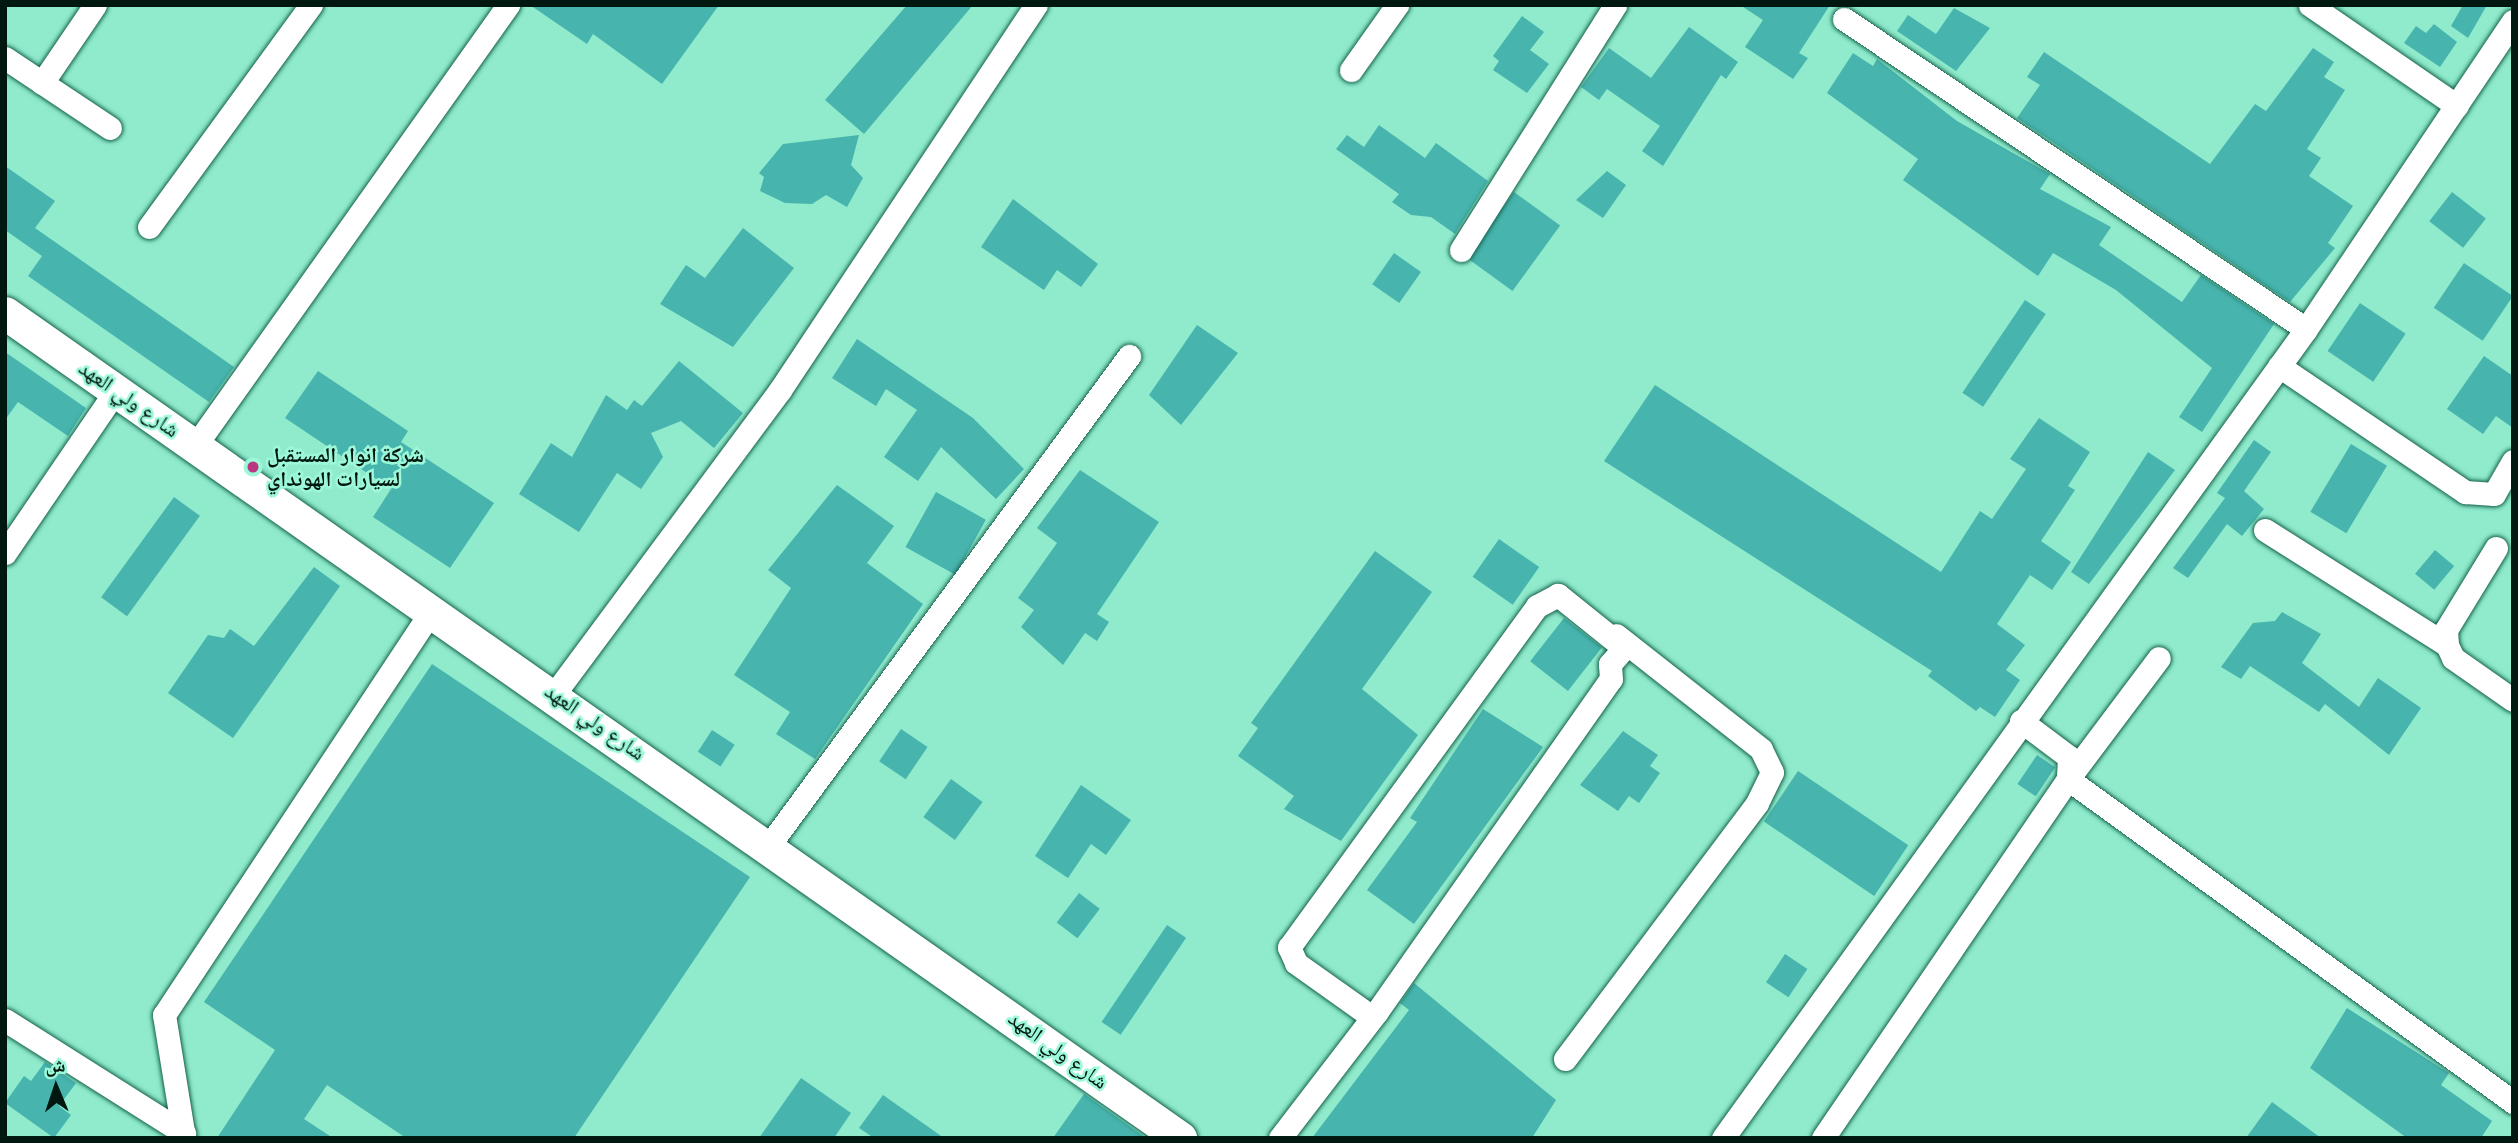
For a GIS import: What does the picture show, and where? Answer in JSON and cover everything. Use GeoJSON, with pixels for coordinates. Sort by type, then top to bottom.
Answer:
{"type":"FeatureCollection","features":[{"type":"Feature","properties":{"kind":"main road","name":"شارع ولي العهد"},"geometry":{"type":"LineString","coordinates":[[5,313],[555,693],[1180,1138]]}},
{"type":"Feature","properties":{"kind":"street"},"geometry":{"type":"LineString","coordinates":[[42,83],[95,5]]}},
{"type":"Feature","properties":{"kind":"street"},"geometry":{"type":"LineString","coordinates":[[149,227],[311,5]]}},
{"type":"Feature","properties":{"kind":"street"},"geometry":{"type":"LineString","coordinates":[[195,446],[508,5]]}},
{"type":"Feature","properties":{"kind":"street"},"geometry":{"type":"LineString","coordinates":[[555,693],[780,390],[1036,5]]}},
{"type":"Feature","properties":{"kind":"street"},"geometry":{"type":"LineString","coordinates":[[1351,70],[1397,5]]}},
{"type":"Feature","properties":{"kind":"street"},"geometry":{"type":"LineString","coordinates":[[1461,250],[1615,5]]}},
{"type":"Feature","properties":{"kind":"street"},"geometry":{"type":"LineString","coordinates":[[2310,5],[2457,106]]}},
{"type":"Feature","properties":{"kind":"street"},"geometry":{"type":"LineString","coordinates":[[1844,19],[2306,329]]}},
{"type":"Feature","properties":{"kind":"street"},"geometry":{"type":"LineString","coordinates":[[1723,1138],[2021,721],[2280,366],[2513,22]]}},
{"type":"Feature","properties":{"kind":"street"},"geometry":{"type":"LineString","coordinates":[[5,58],[110,128]]}},
{"type":"Feature","properties":{"kind":"street"},"geometry":{"type":"LineString","coordinates":[[770,844],[1129,356]]}},
{"type":"Feature","properties":{"kind":"street"},"geometry":{"type":"LineString","coordinates":[[2280,366],[2465,492],[2494,494],[2513,461]]}},
{"type":"Feature","properties":{"kind":"street"},"geometry":{"type":"LineString","coordinates":[[5,553],[116,390]]}},
{"type":"Feature","properties":{"kind":"street"},"geometry":{"type":"LineString","coordinates":[[2264,530],[2447,645]]}},
{"type":"Feature","properties":{"kind":"street"},"geometry":{"type":"LineString","coordinates":[[2496,548],[2446,630],[2447,645],[2453,657],[2513,700]]}},
{"type":"Feature","properties":{"kind":"street"},"geometry":{"type":"LineString","coordinates":[[1373,1017],[1296,963],[1289,947],[1537,606],[1558,595],[1599,622],[1760,749],[1772,772],[1757,803],[1565,1059]]}},
{"type":"Feature","properties":{"kind":"street"},"geometry":{"type":"LineString","coordinates":[[184,1135],[164,1015],[433,610]]}},
{"type":"Feature","properties":{"kind":"street"},"geometry":{"type":"LineString","coordinates":[[1280,1138],[1373,1017],[1611,679],[1610,664],[1624,648],[1599,622]]}},
{"type":"Feature","properties":{"kind":"street"},"geometry":{"type":"LineString","coordinates":[[1823,1138],[2068,779],[2159,658]]}},
{"type":"Feature","properties":{"kind":"street"},"geometry":{"type":"LineString","coordinates":[[2021,721],[2069,757],[2068,779]]}},
{"type":"Feature","properties":{"kind":"street"},"geometry":{"type":"LineString","coordinates":[[2068,779],[2513,1102]]}},
{"type":"Feature","properties":{"kind":"street"},"geometry":{"type":"LineString","coordinates":[[5,1020],[184,1135]]}},
{"type":"Feature","properties":{"kind":"building"},"geometry":{"type":"Polygon","coordinates":[[[530,5],[719,5],[662,84],[593,34],[587,44],[530,5]]]}},
{"type":"Feature","properties":{"kind":"building"},"geometry":{"type":"Polygon","coordinates":[[[907,5],[973,5],[864,134],[825,100],[907,5]]]}},
{"type":"Feature","properties":{"kind":"building"},"geometry":{"type":"Polygon","coordinates":[[[1740,5],[1830,5],[1799,53],[1808,58],[1793,79],[1745,47],[1763,20],[1740,5]]]}},
{"type":"Feature","properties":{"kind":"building"},"geometry":{"type":"Polygon","coordinates":[[[2463,5],[2487,5],[2468,38],[2451,26],[2463,5]]]}},
{"type":"Feature","properties":{"kind":"building"},"geometry":{"type":"Polygon","coordinates":[[[1954,8],[1990,28],[1956,71],[1897,31],[1908,15],[1936,34],[1954,8]]]}},
{"type":"Feature","properties":{"kind":"building"},"geometry":{"type":"Polygon","coordinates":[[[1522,16],[1544,32],[1530,50],[1549,64],[1527,93],[1493,70],[1499,61],[1493,56],[1522,16]]]}},
{"type":"Feature","properties":{"kind":"building"},"geometry":{"type":"Polygon","coordinates":[[[2434,24],[2457,42],[2440,67],[2404,43],[2416,26],[2426,33],[2434,24]]]}},
{"type":"Feature","properties":{"kind":"building"},"geometry":{"type":"Polygon","coordinates":[[[1689,27],[1738,62],[1726,79],[1721,75],[1663,166],[1642,151],[1660,126],[1607,89],[1599,100],[1581,87],[1609,48],[1651,78],[1689,27]]]}},
{"type":"Feature","properties":{"kind":"building"},"geometry":{"type":"Polygon","coordinates":[[[2313,48],[2334,62],[2324,77],[2345,90],[2307,149],[2321,158],[2309,176],[2353,206],[2328,243],[2335,248],[2290,302],[2017,118],[2040,85],[2027,77],[2044,52],[2210,164],[2255,104],[2266,111],[2313,48]]]}},
{"type":"Feature","properties":{"kind":"building"},"geometry":{"type":"Polygon","coordinates":[[[1853,53],[1873,66],[1877,59],[1957,121],[2050,174],[2040,189],[2111,227],[2099,245],[2182,302],[2201,275],[2274,324],[2202,432],[2179,417],[2212,368],[2116,290],[2053,253],[2038,276],[1903,180],[1918,159],[1827,93],[1853,53]]]}},
{"type":"Feature","properties":{"kind":"building"},"geometry":{"type":"Polygon","coordinates":[[[1379,125],[1425,158],[1436,143],[1488,181],[1455,234],[1431,217],[1411,215],[1392,202],[1399,194],[1336,149],[1347,135],[1364,147],[1379,125]]]}},
{"type":"Feature","properties":{"kind":"building"},"geometry":{"type":"Polygon","coordinates":[[[859,135],[851,165],[863,178],[847,207],[826,195],[812,204],[785,203],[760,191],[764,177],[759,173],[783,144],[859,135]]]}},
{"type":"Feature","properties":{"kind":"building"},"geometry":{"type":"Polygon","coordinates":[[[5,166],[55,201],[35,228],[234,367],[209,402],[28,276],[42,256],[5,230],[5,166]]]}},
{"type":"Feature","properties":{"kind":"building"},"geometry":{"type":"Polygon","coordinates":[[[1607,171],[1626,185],[1603,218],[1576,200],[1607,171]]]}},
{"type":"Feature","properties":{"kind":"building"},"geometry":{"type":"Polygon","coordinates":[[[1514,192],[1560,226],[1513,291],[1466,258],[1514,192]]]}},
{"type":"Feature","properties":{"kind":"building"},"geometry":{"type":"Polygon","coordinates":[[[2452,192],[2486,218],[2463,248],[2429,221],[2452,192]]]}},
{"type":"Feature","properties":{"kind":"building"},"geometry":{"type":"Polygon","coordinates":[[[1013,199],[1098,264],[1081,287],[1057,270],[1044,290],[981,247],[1013,199]]]}},
{"type":"Feature","properties":{"kind":"building"},"geometry":{"type":"Polygon","coordinates":[[[743,228],[794,268],[733,347],[660,304],[686,265],[705,278],[743,228]]]}},
{"type":"Feature","properties":{"kind":"building"},"geometry":{"type":"Polygon","coordinates":[[[1394,253],[1421,272],[1399,303],[1372,284],[1394,253]]]}},
{"type":"Feature","properties":{"kind":"building"},"geometry":{"type":"Polygon","coordinates":[[[2464,263],[2513,296],[2483,341],[2434,308],[2464,263]]]}},
{"type":"Feature","properties":{"kind":"building"},"geometry":{"type":"Polygon","coordinates":[[[2025,300],[2046,314],[1983,407],[1962,393],[2025,300]]]}},
{"type":"Feature","properties":{"kind":"building"},"geometry":{"type":"Polygon","coordinates":[[[2360,303],[2406,334],[2373,382],[2328,351],[2360,303]]]}},
{"type":"Feature","properties":{"kind":"building"},"geometry":{"type":"Polygon","coordinates":[[[1197,325],[1238,353],[1181,425],[1149,395],[1197,325]]]}},
{"type":"Feature","properties":{"kind":"building"},"geometry":{"type":"Polygon","coordinates":[[[857,339],[973,418],[1024,469],[996,499],[941,447],[918,481],[884,457],[917,410],[886,389],[876,406],[832,378],[857,339]]]}},
{"type":"Feature","properties":{"kind":"building"},"geometry":{"type":"Polygon","coordinates":[[[5,352],[86,408],[68,436],[18,402],[5,420],[5,352]]]}},
{"type":"Feature","properties":{"kind":"building"},"geometry":{"type":"Polygon","coordinates":[[[2484,356],[2513,376],[2513,428],[2496,416],[2483,434],[2447,409],[2484,356]]]}},
{"type":"Feature","properties":{"kind":"building"},"geometry":{"type":"Polygon","coordinates":[[[679,361],[743,413],[714,448],[681,421],[651,433],[663,457],[641,489],[617,473],[579,532],[519,494],[551,443],[572,457],[606,395],[627,410],[634,400],[642,406],[679,361]]]}},
{"type":"Feature","properties":{"kind":"building"},"geometry":{"type":"Polygon","coordinates":[[[318,371],[408,431],[401,442],[494,503],[450,568],[373,517],[391,489],[285,418],[318,371]]]}},
{"type":"Feature","properties":{"kind":"building"},"geometry":{"type":"Polygon","coordinates":[[[1655,385],[1941,572],[1980,511],[1992,519],[2026,469],[2010,459],[2039,418],[2090,452],[2068,486],[2075,490],[2041,541],[2071,562],[2052,590],[2030,575],[1997,624],[2025,645],[2006,670],[2020,680],[1995,717],[1980,707],[1976,711],[1928,676],[1932,671],[1604,461],[1655,385]]]}},
{"type":"Feature","properties":{"kind":"building"},"geometry":{"type":"Polygon","coordinates":[[[2254,440],[2271,452],[2244,491],[2264,509],[2242,536],[2227,524],[2188,578],[2173,568],[2225,498],[2217,493],[2254,440]]]}},
{"type":"Feature","properties":{"kind":"building"},"geometry":{"type":"Polygon","coordinates":[[[2351,444],[2387,466],[2346,533],[2310,512],[2351,444]]]}},
{"type":"Feature","properties":{"kind":"building"},"geometry":{"type":"Polygon","coordinates":[[[2148,452],[2175,470],[2089,584],[2071,572],[2148,452]]]}},
{"type":"Feature","properties":{"kind":"building"},"geometry":{"type":"Polygon","coordinates":[[[1080,470],[1159,522],[1097,614],[1109,622],[1097,641],[1085,633],[1063,665],[1021,627],[1034,610],[1018,598],[1057,543],[1037,528],[1080,470]]]}},
{"type":"Feature","properties":{"kind":"building"},"geometry":{"type":"Polygon","coordinates":[[[837,485],[894,526],[867,563],[923,604],[815,759],[776,734],[790,712],[734,675],[791,588],[768,570],[837,485]]]}},
{"type":"Feature","properties":{"kind":"building"},"geometry":{"type":"Polygon","coordinates":[[[936,492],[986,520],[955,575],[905,547],[936,492]]]}},
{"type":"Feature","properties":{"kind":"building"},"geometry":{"type":"Polygon","coordinates":[[[174,497],[200,516],[127,616],[101,597],[174,497]]]}},
{"type":"Feature","properties":{"kind":"building"},"geometry":{"type":"Polygon","coordinates":[[[1499,539],[1539,567],[1513,605],[1473,577],[1499,539]]]}},
{"type":"Feature","properties":{"kind":"building"},"geometry":{"type":"Polygon","coordinates":[[[2435,550],[2454,566],[2434,590],[2415,574],[2435,550]]]}},
{"type":"Feature","properties":{"kind":"building"},"geometry":{"type":"Polygon","coordinates":[[[1375,551],[1432,592],[1362,689],[1418,735],[1341,841],[1284,809],[1294,796],[1238,756],[1258,728],[1251,723],[1375,551]]]}},
{"type":"Feature","properties":{"kind":"building"},"geometry":{"type":"Polygon","coordinates":[[[314,567],[340,586],[233,738],[168,693],[208,635],[224,638],[230,629],[254,646],[314,567]]]}},
{"type":"Feature","properties":{"kind":"building"},"geometry":{"type":"Polygon","coordinates":[[[2282,612],[2321,634],[2302,663],[2359,707],[2378,678],[2421,708],[2389,755],[2325,704],[2319,712],[2250,666],[2241,679],[2221,667],[2253,623],[2275,621],[2282,612]]]}},
{"type":"Feature","properties":{"kind":"building"},"geometry":{"type":"Polygon","coordinates":[[[1564,618],[1602,648],[1568,691],[1530,661],[1564,618]]]}},
{"type":"Feature","properties":{"kind":"building"},"geometry":{"type":"Polygon","coordinates":[[[432,664],[750,877],[574,1138],[406,1138],[327,1085],[304,1119],[333,1138],[217,1138],[275,1050],[204,1002],[432,664]]]}},
{"type":"Feature","properties":{"kind":"building"},"geometry":{"type":"Polygon","coordinates":[[[1483,709],[1543,747],[1414,924],[1367,890],[1417,822],[1410,818],[1483,709]]]}},
{"type":"Feature","properties":{"kind":"building"},"geometry":{"type":"Polygon","coordinates":[[[901,729],[928,747],[906,779],[879,761],[901,729]]]}},
{"type":"Feature","properties":{"kind":"building"},"geometry":{"type":"Polygon","coordinates":[[[712,730],[735,745],[720,767],[698,752],[712,730]]]}},
{"type":"Feature","properties":{"kind":"building"},"geometry":{"type":"Polygon","coordinates":[[[1623,731],[1658,755],[1650,766],[1660,773],[1639,803],[1629,796],[1618,811],[1580,785],[1623,731]]]}},
{"type":"Feature","properties":{"kind":"building"},"geometry":{"type":"Polygon","coordinates":[[[2037,755],[2055,767],[2036,796],[2017,784],[2037,755]]]}},
{"type":"Feature","properties":{"kind":"building"},"geometry":{"type":"Polygon","coordinates":[[[1798,771],[1908,845],[1874,896],[1764,822],[1798,771]]]}},
{"type":"Feature","properties":{"kind":"building"},"geometry":{"type":"Polygon","coordinates":[[[951,779],[983,802],[955,840],[923,817],[951,779]]]}},
{"type":"Feature","properties":{"kind":"building"},"geometry":{"type":"Polygon","coordinates":[[[1081,785],[1131,820],[1106,855],[1091,844],[1068,878],[1035,856],[1081,785]]]}},
{"type":"Feature","properties":{"kind":"building"},"geometry":{"type":"Polygon","coordinates":[[[1079,893],[1100,909],[1077,938],[1057,923],[1079,893]]]}},
{"type":"Feature","properties":{"kind":"building"},"geometry":{"type":"Polygon","coordinates":[[[1167,925],[1186,938],[1121,1035],[1102,1022],[1167,925]]]}},
{"type":"Feature","properties":{"kind":"building"},"geometry":{"type":"Polygon","coordinates":[[[1785,954],[1807,969],[1788,997],[1766,982],[1785,954]]]}},
{"type":"Feature","properties":{"kind":"building"},"geometry":{"type":"Polygon","coordinates":[[[1414,983],[1556,1100],[1532,1138],[1312,1138],[1409,1010],[1400,1003],[1414,983]]]}},
{"type":"Feature","properties":{"kind":"building"},"geometry":{"type":"Polygon","coordinates":[[[2347,1008],[2449,1073],[2441,1085],[2492,1121],[2481,1138],[2407,1138],[2310,1068],[2347,1008]]]}},
{"type":"Feature","properties":{"kind":"building"},"geometry":{"type":"Polygon","coordinates":[[[45,1062],[76,1083],[59,1106],[71,1115],[54,1138],[5,1103],[24,1076],[31,1081],[45,1062]]]}},
{"type":"Feature","properties":{"kind":"building"},"geometry":{"type":"Polygon","coordinates":[[[801,1078],[851,1113],[834,1138],[759,1138],[801,1078]]]}},
{"type":"Feature","properties":{"kind":"building"},"geometry":{"type":"Polygon","coordinates":[[[1084,1094],[1146,1138],[1053,1138],[1084,1094]]]}},
{"type":"Feature","properties":{"kind":"building"},"geometry":{"type":"Polygon","coordinates":[[[883,1095],[944,1138],[874,1138],[859,1128],[883,1095]]]}},
{"type":"Feature","properties":{"kind":"building"},"geometry":{"type":"Polygon","coordinates":[[[2272,1102],[2321,1138],[2246,1138],[2272,1102]]]}},
{"type":"Feature","properties":{"kind":"place","name":"شركة انوار المستقبل لسيارات الهونداي"},"geometry":{"type":"Point","coordinates":[253,467]}}]}
